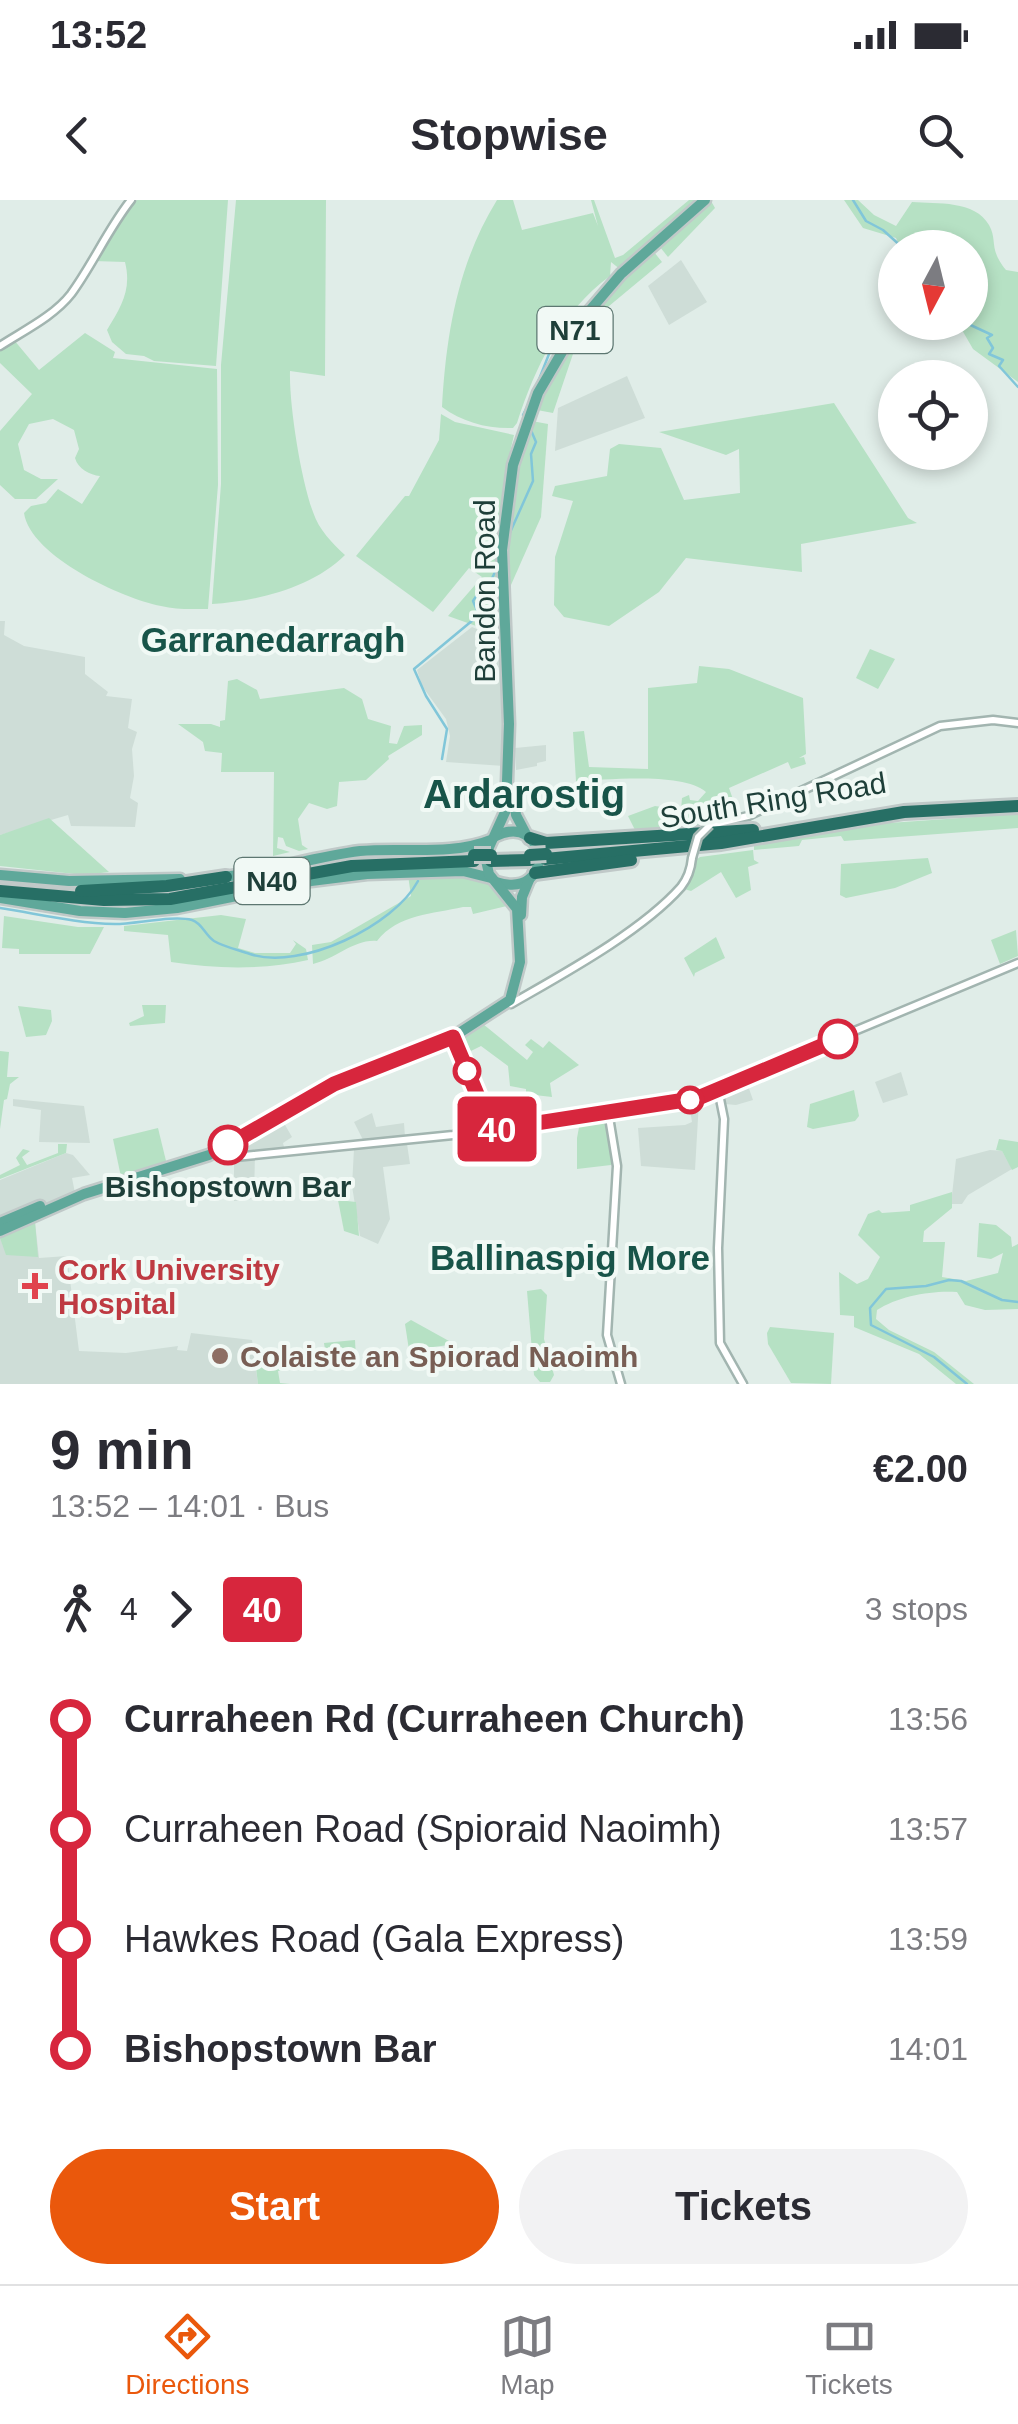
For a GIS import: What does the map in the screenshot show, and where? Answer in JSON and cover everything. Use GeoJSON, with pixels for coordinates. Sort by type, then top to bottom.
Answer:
{"type":"FeatureCollection","features":[{"type":"Feature","properties":{"kind":"highway","name":"South Ring Road"},"geometry":{"type":"LineString","coordinates":[[0,891],[64,895],[164,893],[356,859],[491,858],[531,867],[546,856],[659,844],[907,804],[1018,797]]}},
{"type":"Feature","properties":{"kind":"highway","name":"South Ring Road"},"geometry":{"type":"LineString","coordinates":[[546,856],[720,843],[904,812],[1018,806]]}},
{"type":"Feature","properties":{"kind":"highway"},"geometry":{"type":"LineString","coordinates":[[529,838],[546,843],[755,830]]}},
{"type":"Feature","properties":{"kind":"highway"},"geometry":{"type":"LineString","coordinates":[[531,867],[643,858],[720,843]]}},
{"type":"Feature","properties":{"kind":"highway"},"geometry":{"type":"LineString","coordinates":[[64,895],[226,877]]}},
{"type":"Feature","properties":{"kind":"highway"},"geometry":{"type":"LineString","coordinates":[[64,895],[142,905],[228,898]]}},
{"type":"Feature","properties":{"kind":"main road","name":"Bandon Road"},"geometry":{"type":"LineString","coordinates":[[493,839],[506,815],[509,750],[504,531],[510,480],[530,413],[561,350],[590,308],[621,274],[705,200]]}},
{"type":"Feature","properties":{"kind":"main road","name":"Bandon Road"},"geometry":{"type":"LineString","coordinates":[[509,750],[516,814],[529,838]]}},
{"type":"Feature","properties":{"kind":"main road"},"geometry":{"type":"LineString","coordinates":[[493,839],[511,832],[529,838]]}},
{"type":"Feature","properties":{"kind":"main road","name":"N71"},"geometry":{"type":"LineString","coordinates":[[529,838],[539,856],[531,867]]}},
{"type":"Feature","properties":{"kind":"main road","name":"N71"},"geometry":{"type":"LineString","coordinates":[[493,839],[484,856],[493,880]]}},
{"type":"Feature","properties":{"kind":"main road","name":"N40"},"geometry":{"type":"LineString","coordinates":[[226,877],[346,853],[463,848],[493,839]]}},
{"type":"Feature","properties":{"kind":"main road"},"geometry":{"type":"LineString","coordinates":[[493,880],[514,886],[531,867]]}},
{"type":"Feature","properties":{"kind":"main road"},"geometry":{"type":"LineString","coordinates":[[0,1223],[46,1204],[213,1152],[334,1084],[453,1037],[505,1005],[519,993],[519,926],[522,896],[531,867]]}},
{"type":"Feature","properties":{"kind":"main road","name":"N40"},"geometry":{"type":"LineString","coordinates":[[228,898],[368,874],[462,871],[493,880]]}},
{"type":"Feature","properties":{"kind":"main road"},"geometry":{"type":"LineString","coordinates":[[0,875],[106,882],[226,877]]}},
{"type":"Feature","properties":{"kind":"main road"},"geometry":{"type":"LineString","coordinates":[[493,880],[514,901],[519,926]]}},
{"type":"Feature","properties":{"kind":"main road"},"geometry":{"type":"LineString","coordinates":[[0,891],[63,909],[125,913],[228,898]]}},
{"type":"Feature","properties":{"kind":"main road"},"geometry":{"type":"LineString","coordinates":[[0,1231],[84,1194]]}},
{"type":"Feature","properties":{"kind":"street"},"geometry":{"type":"LineString","coordinates":[[0,346],[70,296],[131,200]]}},
{"type":"Feature","properties":{"kind":"street"},"geometry":{"type":"LineString","coordinates":[[519,993],[646,917],[681,886],[698,838],[710,825],[765,808],[940,726],[993,720],[1018,723]]}},
{"type":"Feature","properties":{"kind":"street"},"geometry":{"type":"LineString","coordinates":[[213,1152],[235,1157],[396,1142],[698,1098],[1018,963]]}},
{"type":"Feature","properties":{"kind":"street"},"geometry":{"type":"LineString","coordinates":[[718,1089],[724,1119],[720,1346],[743,1384]]}},
{"type":"Feature","properties":{"kind":"street"},"geometry":{"type":"LineString","coordinates":[[608,1111],[617,1166],[607,1332],[621,1384]]}},
{"type":"Feature","properties":{"kind":"shaded area"},"geometry":{"type":"Polygon","coordinates":[[[681,260],[707,302],[669,325],[648,286],[681,260]]]}},
{"type":"Feature","properties":{"kind":"shaded area"},"geometry":{"type":"Polygon","coordinates":[[[627,376],[645,418],[555,451],[558,408],[627,376]]]}},
{"type":"Feature","properties":{"kind":"shaded area"},"geometry":{"type":"Polygon","coordinates":[[[0,621],[5,621],[4,635],[24,646],[85,657],[85,674],[108,692],[106,696],[132,699],[128,728],[137,732],[132,749],[134,776],[130,798],[138,803],[135,827],[71,826],[68,815],[0,835],[0,621]]]}},
{"type":"Feature","properties":{"kind":"shaded area"},"geometry":{"type":"Polygon","coordinates":[[[472,627],[500,639],[507,716],[504,766],[446,762],[450,736],[446,719],[422,686],[417,670],[472,627]]]}},
{"type":"Feature","properties":{"kind":"shaded area"},"geometry":{"type":"Polygon","coordinates":[[[546,745],[546,761],[516,770],[515,748],[546,745]]]}},
{"type":"Feature","properties":{"kind":"shaded area"},"geometry":{"type":"Polygon","coordinates":[[[901,1072],[908,1095],[883,1103],[875,1082],[901,1072]]]}},
{"type":"Feature","properties":{"kind":"shaded area"},"geometry":{"type":"Polygon","coordinates":[[[746,1080],[753,1100],[725,1104],[726,1089],[746,1080]]]}},
{"type":"Feature","properties":{"kind":"shaded area"},"geometry":{"type":"Polygon","coordinates":[[[13,1099],[84,1106],[90,1143],[39,1142],[41,1110],[13,1106],[13,1099]]]}},
{"type":"Feature","properties":{"kind":"shaded area"},"geometry":{"type":"Polygon","coordinates":[[[699,1101],[695,1170],[641,1166],[638,1128],[692,1122],[689,1104],[699,1101]]]}},
{"type":"Feature","properties":{"kind":"shaded area"},"geometry":{"type":"Polygon","coordinates":[[[372,1113],[376,1127],[404,1123],[405,1137],[364,1142],[354,1122],[372,1113]]]}},
{"type":"Feature","properties":{"kind":"shaded area"},"geometry":{"type":"Polygon","coordinates":[[[281,1118],[292,1137],[283,1143],[284,1147],[255,1153],[254,1199],[234,1201],[234,1155],[224,1151],[281,1118]]]}},
{"type":"Feature","properties":{"kind":"shaded area"},"geometry":{"type":"Polygon","coordinates":[[[407,1144],[410,1164],[383,1167],[390,1219],[378,1244],[360,1236],[352,1186],[354,1149],[407,1144]]]}},
{"type":"Feature","properties":{"kind":"shaded area"},"geometry":{"type":"Polygon","coordinates":[[[990,1150],[1002,1151],[1012,1169],[968,1195],[962,1204],[951,1204],[956,1159],[990,1150]]]}},
{"type":"Feature","properties":{"kind":"shaded area"},"geometry":{"type":"Polygon","coordinates":[[[66,1153],[73,1155],[90,1175],[72,1178],[75,1193],[0,1219],[0,1180],[66,1153]]]}},
{"type":"Feature","properties":{"kind":"shaded area","name":"Cork University Hospital"},"geometry":{"type":"Polygon","coordinates":[[[35,1222],[39,1258],[67,1256],[79,1351],[126,1353],[178,1346],[177,1350],[187,1351],[191,1333],[252,1340],[258,1384],[0,1384],[0,1238],[35,1222]]]}},
{"type":"Feature","properties":{"kind":"green space"},"geometry":{"type":"Polygon","coordinates":[[[137,200],[228,200],[216,366],[154,361],[126,354],[112,342],[107,330],[126,290],[125,262],[93,261],[137,200]]]}},
{"type":"Feature","properties":{"kind":"green space"},"geometry":{"type":"Polygon","coordinates":[[[236,200],[326,200],[325,376],[290,371],[290,386],[300,462],[313,512],[322,530],[345,555],[317,576],[283,591],[212,604],[221,484],[221,365],[236,200]]]}},
{"type":"Feature","properties":{"kind":"green space"},"geometry":{"type":"Polygon","coordinates":[[[497,200],[513,200],[522,230],[593,213],[598,226],[594,200],[615,258],[689,200],[700,200],[621,270],[611,262],[610,276],[578,306],[552,342],[513,428],[476,423],[442,407],[456,300],[473,249],[497,200]]]}},
{"type":"Feature","properties":{"kind":"green space"},"geometry":{"type":"Polygon","coordinates":[[[844,200],[858,200],[874,215],[896,226],[912,202],[965,207],[983,217],[992,231],[1000,262],[1006,270],[1018,272],[1018,382],[973,349],[968,340],[988,340],[988,230],[878,233],[863,228],[844,200]]]}},
{"type":"Feature","properties":{"kind":"green space"},"geometry":{"type":"Polygon","coordinates":[[[711,201],[715,208],[668,257],[660,247],[711,201]]]}},
{"type":"Feature","properties":{"kind":"green space"},"geometry":{"type":"Polygon","coordinates":[[[654,252],[662,262],[591,321],[574,351],[553,413],[537,410],[586,324],[654,252]]]}},
{"type":"Feature","properties":{"kind":"green space"},"geometry":{"type":"Polygon","coordinates":[[[85,333],[115,352],[113,358],[217,369],[218,485],[208,609],[178,609],[124,595],[60,559],[30,529],[24,513],[31,506],[46,503],[58,489],[82,504],[100,476],[85,471],[77,462],[79,449],[74,430],[53,419],[29,424],[18,444],[24,470],[41,479],[58,479],[36,499],[15,499],[0,485],[0,431],[32,394],[0,363],[0,351],[14,340],[39,370],[85,333]]]}},
{"type":"Feature","properties":{"kind":"green space"},"geometry":{"type":"Polygon","coordinates":[[[834,403],[908,518],[917,523],[801,544],[802,572],[686,558],[659,592],[609,626],[564,617],[554,605],[555,557],[573,501],[552,496],[555,486],[607,476],[610,449],[619,444],[661,448],[684,500],[740,493],[739,449],[726,455],[659,432],[834,403]]]}},
{"type":"Feature","properties":{"kind":"green space"},"geometry":{"type":"Polygon","coordinates":[[[441,414],[455,422],[514,435],[499,534],[496,633],[448,616],[482,577],[469,568],[433,612],[356,556],[409,496],[439,440],[441,414]]]}},
{"type":"Feature","properties":{"kind":"green space"},"geometry":{"type":"Polygon","coordinates":[[[532,421],[548,424],[541,517],[507,594],[512,506],[532,421]]]}},
{"type":"Feature","properties":{"kind":"green space"},"geometry":{"type":"Polygon","coordinates":[[[870,649],[895,659],[878,689],[856,678],[870,649]]]}},
{"type":"Feature","properties":{"kind":"green space"},"geometry":{"type":"Polygon","coordinates":[[[699,666],[729,669],[803,698],[806,754],[799,758],[804,757],[806,764],[791,769],[788,762],[729,788],[736,808],[686,831],[636,832],[628,816],[655,806],[681,810],[682,798],[689,795],[690,800],[698,801],[706,792],[663,779],[576,781],[573,732],[584,731],[589,767],[648,769],[648,688],[697,683],[699,666]]]}},
{"type":"Feature","properties":{"kind":"green space"},"geometry":{"type":"Polygon","coordinates":[[[237,679],[257,690],[260,699],[344,688],[362,699],[368,719],[391,726],[389,743],[397,744],[404,726],[422,725],[422,735],[388,756],[366,780],[339,782],[337,806],[327,809],[309,803],[298,819],[302,845],[308,849],[299,851],[286,846],[283,838],[278,837],[277,848],[290,852],[273,856],[274,772],[221,772],[222,753],[205,751],[203,742],[178,724],[220,727],[220,721],[225,720],[228,681],[237,679]]]}},
{"type":"Feature","properties":{"kind":"green space"},"geometry":{"type":"Polygon","coordinates":[[[1018,814],[1018,828],[844,841],[841,836],[802,840],[799,846],[754,850],[754,845],[846,826],[1018,814]]]}},
{"type":"Feature","properties":{"kind":"green space"},"geometry":{"type":"Polygon","coordinates":[[[49,818],[109,872],[84,875],[0,866],[0,835],[49,818]]]}},
{"type":"Feature","properties":{"kind":"green space"},"geometry":{"type":"Polygon","coordinates":[[[753,850],[754,860],[759,863],[748,867],[751,890],[736,898],[721,872],[691,891],[684,889],[700,857],[753,850]]]}},
{"type":"Feature","properties":{"kind":"green space"},"geometry":{"type":"Polygon","coordinates":[[[928,858],[932,873],[895,888],[846,898],[840,895],[841,864],[928,858]]]}},
{"type":"Feature","properties":{"kind":"green space"},"geometry":{"type":"Polygon","coordinates":[[[469,874],[487,880],[511,905],[473,914],[471,907],[463,907],[417,916],[395,925],[377,941],[361,943],[313,964],[312,945],[331,942],[411,896],[408,875],[469,874]]]}},
{"type":"Feature","properties":{"kind":"green space"},"geometry":{"type":"Polygon","coordinates":[[[221,915],[246,919],[238,948],[255,953],[290,953],[296,944],[293,940],[306,949],[308,960],[240,967],[171,962],[168,935],[124,931],[124,926],[221,915]]]}},
{"type":"Feature","properties":{"kind":"green space"},"geometry":{"type":"Polygon","coordinates":[[[4,916],[104,927],[90,954],[19,954],[19,949],[2,948],[4,916]]]}},
{"type":"Feature","properties":{"kind":"green space"},"geometry":{"type":"Polygon","coordinates":[[[1016,930],[1018,956],[1000,964],[991,940],[1016,930]]]}},
{"type":"Feature","properties":{"kind":"green space"},"geometry":{"type":"Polygon","coordinates":[[[716,937],[725,958],[694,977],[684,958],[716,937]]]}},
{"type":"Feature","properties":{"kind":"green space"},"geometry":{"type":"Polygon","coordinates":[[[142,1005],[166,1005],[165,1023],[130,1026],[129,1023],[144,1016],[142,1005]]]}},
{"type":"Feature","properties":{"kind":"green space"},"geometry":{"type":"Polygon","coordinates":[[[18,1006],[51,1010],[52,1021],[46,1035],[26,1037],[18,1006]]]}},
{"type":"Feature","properties":{"kind":"green space"},"geometry":{"type":"Polygon","coordinates":[[[483,1024],[527,1060],[533,1052],[525,1045],[531,1039],[543,1048],[549,1041],[579,1065],[550,1083],[552,1097],[526,1094],[526,1089],[510,1086],[508,1066],[481,1046],[471,1051],[467,1045],[460,1049],[458,1038],[483,1024]]]}},
{"type":"Feature","properties":{"kind":"green space"},"geometry":{"type":"Polygon","coordinates":[[[0,1051],[9,1052],[7,1077],[19,1077],[10,1084],[4,1100],[0,1129],[0,1051]]]}},
{"type":"Feature","properties":{"kind":"green space"},"geometry":{"type":"Polygon","coordinates":[[[854,1090],[859,1116],[855,1121],[807,1127],[810,1104],[854,1090]]]}},
{"type":"Feature","properties":{"kind":"green space"},"geometry":{"type":"Polygon","coordinates":[[[581,1117],[605,1122],[614,1160],[611,1165],[577,1169],[581,1117]]]}},
{"type":"Feature","properties":{"kind":"green space"},"geometry":{"type":"Polygon","coordinates":[[[158,1128],[167,1165],[121,1177],[113,1139],[158,1128]]]}},
{"type":"Feature","properties":{"kind":"green space"},"geometry":{"type":"Polygon","coordinates":[[[999,1139],[1018,1142],[1018,1167],[1012,1170],[1002,1151],[996,1150],[999,1139]]]}},
{"type":"Feature","properties":{"kind":"green space"},"geometry":{"type":"Polygon","coordinates":[[[58,1144],[67,1144],[66,1153],[0,1179],[0,1175],[20,1165],[16,1158],[23,1149],[30,1151],[22,1157],[27,1165],[58,1153],[58,1144]]]}},
{"type":"Feature","properties":{"kind":"green space"},"geometry":{"type":"Polygon","coordinates":[[[952,1192],[952,1208],[924,1231],[923,1242],[945,1242],[942,1277],[966,1281],[998,1273],[1003,1253],[991,1259],[977,1257],[979,1223],[996,1225],[1011,1237],[1012,1247],[1018,1244],[1018,1309],[985,1310],[965,1305],[957,1292],[937,1292],[885,1305],[877,1310],[876,1319],[889,1330],[934,1352],[974,1384],[956,1384],[919,1354],[854,1327],[854,1316],[840,1315],[839,1272],[857,1284],[868,1279],[880,1257],[858,1235],[868,1214],[879,1210],[910,1211],[910,1205],[952,1192]]]}},
{"type":"Feature","properties":{"kind":"green space"},"geometry":{"type":"Polygon","coordinates":[[[338,1200],[356,1202],[359,1236],[344,1231],[338,1200]]]}},
{"type":"Feature","properties":{"kind":"green space"},"geometry":{"type":"Polygon","coordinates":[[[35,1222],[38,1257],[6,1255],[0,1238],[35,1222]]]}},
{"type":"Feature","properties":{"kind":"green space"},"geometry":{"type":"Polygon","coordinates":[[[541,1289],[547,1295],[544,1339],[554,1375],[550,1382],[540,1382],[534,1375],[527,1291],[541,1289]]]}},
{"type":"Feature","properties":{"kind":"green space"},"geometry":{"type":"Polygon","coordinates":[[[411,1320],[449,1341],[449,1345],[409,1350],[405,1324],[411,1320]]]}},
{"type":"Feature","properties":{"kind":"green space"},"geometry":{"type":"Polygon","coordinates":[[[770,1327],[834,1333],[831,1384],[791,1383],[768,1344],[770,1327]]]}},
{"type":"Feature","properties":{"kind":"green space"},"geometry":{"type":"Polygon","coordinates":[[[355,1340],[356,1359],[327,1363],[324,1343],[355,1340]]]}},
{"type":"Feature","properties":{"kind":"green space"},"geometry":{"type":"Polygon","coordinates":[[[255,1360],[283,1360],[285,1370],[278,1371],[280,1383],[290,1384],[258,1384],[255,1360]]]}},
{"type":"Feature","properties":{"kind":"waterway"},"geometry":{"type":"LineString","coordinates":[[853,200],[866,221],[883,230]]}},
{"type":"Feature","properties":{"kind":"waterway"},"geometry":{"type":"LineString","coordinates":[[536,387],[551,349],[612,275]]}},
{"type":"Feature","properties":{"kind":"waterway"},"geometry":{"type":"LineString","coordinates":[[988,333],[992,335],[988,337]]}},
{"type":"Feature","properties":{"kind":"waterway"},"geometry":{"type":"LineString","coordinates":[[988,340],[993,348],[989,354],[1003,360],[999,366],[1018,387]]}},
{"type":"Feature","properties":{"kind":"waterway"},"geometry":{"type":"LineString","coordinates":[[523,415],[531,399]]}},
{"type":"Feature","properties":{"kind":"waterway"},"geometry":{"type":"LineString","coordinates":[[508,537],[533,481],[531,454],[536,442],[530,428]]}},
{"type":"Feature","properties":{"kind":"waterway"},"geometry":{"type":"LineString","coordinates":[[442,759],[447,729],[414,669],[479,615],[473,601],[487,589],[495,572]]}},
{"type":"Feature","properties":{"kind":"waterway"},"geometry":{"type":"LineString","coordinates":[[0,908],[100,923],[192,920],[214,941],[271,958],[294,956],[344,941],[389,914],[418,881]]}},
{"type":"Feature","properties":{"kind":"waterway"},"geometry":{"type":"LineString","coordinates":[[967,1384],[934,1357],[871,1325],[870,1308],[886,1289],[949,1280],[1018,1302]]}},
{"type":"Feature","properties":{"kind":"bus line","name":"40"},"geometry":{"type":"LineString","coordinates":[[228,1145],[334,1084],[453,1037],[492,1130],[698,1098],[838,1039]]}},
{"type":"Feature","properties":{"kind":"place","name":"Bishopstown Bar"},"geometry":{"type":"Point","coordinates":[228,1145]}},
{"type":"Feature","properties":{"kind":"place","name":"Cork University Hospital"},"geometry":{"type":"Point","coordinates":[35,1286]}},
{"type":"Feature","properties":{"kind":"place","name":"Colaiste an Spiorad Naoimh"},"geometry":{"type":"Point","coordinates":[220,1356]}},
{"type":"Feature","properties":{"kind":"district","name":"Garranedarragh"},"geometry":{"type":"Point","coordinates":[273,639]}},
{"type":"Feature","properties":{"kind":"district","name":"Ardarostig"},"geometry":{"type":"Point","coordinates":[524,794]}},
{"type":"Feature","properties":{"kind":"district","name":"Ballinaspig More"},"geometry":{"type":"Point","coordinates":[570,1257]}}]}
